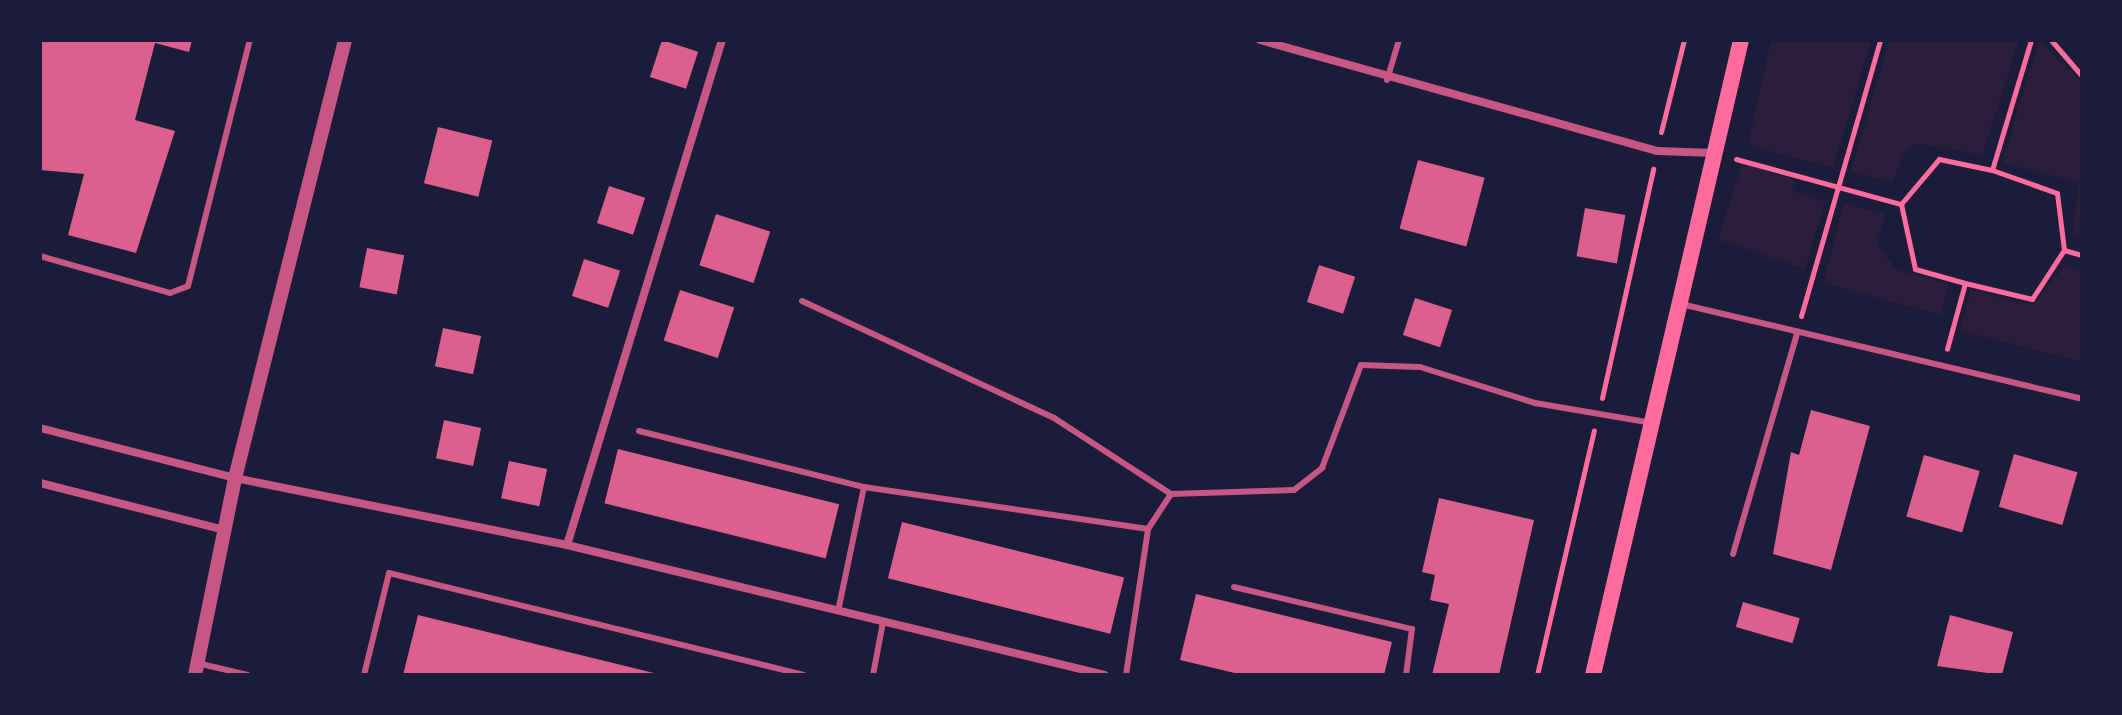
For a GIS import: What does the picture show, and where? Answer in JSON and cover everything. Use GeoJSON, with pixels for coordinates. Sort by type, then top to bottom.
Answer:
{"type":"FeatureCollection","features":[{"type":"Feature","properties":{"kind":"main road"},"geometry":{"type":"LineString","coordinates":[[1593,675],[1741,40]]}},
{"type":"Feature","properties":{"kind":"street"},"geometry":{"type":"LineString","coordinates":[[196,669],[227,531],[235,478],[345,40]]}},
{"type":"Feature","properties":{"kind":"street"},"geometry":{"type":"LineString","coordinates":[[567,545],[722,40]]}},
{"type":"Feature","properties":{"kind":"street"},"geometry":{"type":"LineString","coordinates":[[1260,40],[1387,80],[1657,151],[1716,153]]}},
{"type":"Feature","properties":{"kind":"street"},"geometry":{"type":"LineString","coordinates":[[40,428],[235,478],[567,545],[1105,675]]}},
{"type":"Feature","properties":{"kind":"street"},"geometry":{"type":"LineString","coordinates":[[40,483],[227,531]]}},
{"type":"Feature","properties":{"kind":"lane"},"geometry":{"type":"LineString","coordinates":[[40,256],[170,293],[188,286],[250,40]]}},
{"type":"Feature","properties":{"kind":"lane"},"geometry":{"type":"LineString","coordinates":[[1387,80],[1399,40]]}},
{"type":"Feature","properties":{"kind":"lane"},"geometry":{"type":"LineString","coordinates":[[802,301],[1054,418],[1171,494],[1294,490],[1322,468],[1361,365],[1420,367],[1535,403],[1653,424]]}},
{"type":"Feature","properties":{"kind":"lane"},"geometry":{"type":"LineString","coordinates":[[1681,304],[2082,399]]}},
{"type":"Feature","properties":{"kind":"lane"},"geometry":{"type":"LineString","coordinates":[[1733,554],[1797,333]]}},
{"type":"Feature","properties":{"kind":"lane"},"geometry":{"type":"LineString","coordinates":[[639,431],[864,487],[1148,529]]}},
{"type":"Feature","properties":{"kind":"lane"},"geometry":{"type":"LineString","coordinates":[[838,611],[864,487]]}},
{"type":"Feature","properties":{"kind":"lane"},"geometry":{"type":"LineString","coordinates":[[1126,675],[1148,529],[1171,494]]}},
{"type":"Feature","properties":{"kind":"lane"},"geometry":{"type":"LineString","coordinates":[[364,675],[389,573],[804,675]]}},
{"type":"Feature","properties":{"kind":"lane"},"geometry":{"type":"LineString","coordinates":[[1234,587],[1412,629],[1406,675]]}},
{"type":"Feature","properties":{"kind":"lane"},"geometry":{"type":"LineString","coordinates":[[873,675],[883,622]]}},
{"type":"Feature","properties":{"kind":"lane"},"geometry":{"type":"LineString","coordinates":[[196,669],[248,675]]}},
{"type":"Feature","properties":{"kind":"path"},"geometry":{"type":"LineString","coordinates":[[1537,675],[1684,40]]}},
{"type":"Feature","properties":{"kind":"path"},"geometry":{"type":"LineString","coordinates":[[1797,333],[1880,40]]}},
{"type":"Feature","properties":{"kind":"path"},"geometry":{"type":"LineString","coordinates":[[1992,170],[2031,40]]}},
{"type":"Feature","properties":{"kind":"path"},"geometry":{"type":"LineString","coordinates":[[2051,40],[2082,76]]}},
{"type":"Feature","properties":{"kind":"path"},"geometry":{"type":"LineString","coordinates":[[1716,153],[1901,204]]}},
{"type":"Feature","properties":{"kind":"path"},"geometry":{"type":"LineString","coordinates":[[1939,159],[1992,170],[2057,193],[2064,250],[2032,299],[1915,269],[1901,204],[1939,159]]}},
{"type":"Feature","properties":{"kind":"path"},"geometry":{"type":"LineString","coordinates":[[2064,250],[2082,255]]}},
{"type":"Feature","properties":{"kind":"path"},"geometry":{"type":"LineString","coordinates":[[1942,368],[1965,283]]}},
{"type":"Feature","properties":{"kind":"shaded area"},"geometry":{"type":"Polygon","coordinates":[[[1771,40],[1871,40],[1833,168],[1748,145],[1771,40]]]}},
{"type":"Feature","properties":{"kind":"shaded area"},"geometry":{"type":"Polygon","coordinates":[[[1889,40],[2019,40],[1982,155],[1919,143],[1906,150],[1892,183],[1851,171],[1889,40]]]}},
{"type":"Feature","properties":{"kind":"shaded area"},"geometry":{"type":"Polygon","coordinates":[[[2039,40],[2082,82],[2082,238],[2072,235],[2079,182],[2002,163],[2039,40]]]}},
{"type":"Feature","properties":{"kind":"shaded area"},"geometry":{"type":"Polygon","coordinates":[[[1742,163],[1795,180],[1792,191],[1825,201],[1805,269],[1718,239],[1742,163]]]}},
{"type":"Feature","properties":{"kind":"shaded area"},"geometry":{"type":"Polygon","coordinates":[[[1844,203],[1885,214],[1877,245],[1897,270],[1949,284],[1941,315],[1823,283],[1844,203]]]}},
{"type":"Feature","properties":{"kind":"shaded area"},"geometry":{"type":"Polygon","coordinates":[[[2064,266],[2082,270],[2082,362],[1960,330],[1971,290],[2033,305],[2064,266]]]}},
{"type":"Feature","properties":{"kind":"building"},"geometry":{"type":"Polygon","coordinates":[[[40,40],[192,40],[189,52],[155,43],[135,120],[175,131],[136,253],[68,235],[84,174],[40,170],[40,40]]]}},
{"type":"Feature","properties":{"kind":"building"},"geometry":{"type":"Polygon","coordinates":[[[662,40],[698,52],[686,89],[650,77],[662,40]]]}},
{"type":"Feature","properties":{"kind":"building"},"geometry":{"type":"Polygon","coordinates":[[[438,127],[492,141],[478,197],[424,183],[438,127]]]}},
{"type":"Feature","properties":{"kind":"building"},"geometry":{"type":"Polygon","coordinates":[[[1418,160],[1485,178],[1466,246],[1400,229],[1418,160]]]}},
{"type":"Feature","properties":{"kind":"building"},"geometry":{"type":"Polygon","coordinates":[[[609,186],[645,198],[633,235],[597,223],[609,186]]]}},
{"type":"Feature","properties":{"kind":"building"},"geometry":{"type":"Polygon","coordinates":[[[1585,208],[1625,215],[1617,263],[1576,256],[1585,208]]]}},
{"type":"Feature","properties":{"kind":"building"},"geometry":{"type":"Polygon","coordinates":[[[716,214],[770,232],[754,283],[699,265],[716,214]]]}},
{"type":"Feature","properties":{"kind":"building"},"geometry":{"type":"Polygon","coordinates":[[[367,248],[404,255],[397,295],[359,287],[367,248]]]}},
{"type":"Feature","properties":{"kind":"building"},"geometry":{"type":"Polygon","coordinates":[[[584,259],[620,271],[608,308],[572,296],[584,259]]]}},
{"type":"Feature","properties":{"kind":"building"},"geometry":{"type":"Polygon","coordinates":[[[1319,265],[1355,277],[1343,314],[1307,302],[1319,265]]]}},
{"type":"Feature","properties":{"kind":"building"},"geometry":{"type":"Polygon","coordinates":[[[680,290],[734,308],[718,358],[664,340],[680,290]]]}},
{"type":"Feature","properties":{"kind":"building"},"geometry":{"type":"Polygon","coordinates":[[[1415,298],[1452,310],[1440,347],[1403,335],[1415,298]]]}},
{"type":"Feature","properties":{"kind":"building"},"geometry":{"type":"Polygon","coordinates":[[[443,328],[481,336],[473,374],[435,366],[443,328]]]}},
{"type":"Feature","properties":{"kind":"building"},"geometry":{"type":"Polygon","coordinates":[[[1811,410],[1870,426],[1831,570],[1773,554],[1791,452],[1799,455],[1811,410]]]}},
{"type":"Feature","properties":{"kind":"building"},"geometry":{"type":"Polygon","coordinates":[[[444,420],[481,428],[473,466],[436,458],[444,420]]]}},
{"type":"Feature","properties":{"kind":"building"},"geometry":{"type":"Polygon","coordinates":[[[618,449],[839,504],[826,558],[604,503],[618,449]]]}},
{"type":"Feature","properties":{"kind":"building"},"geometry":{"type":"Polygon","coordinates":[[[2014,454],[2077,472],[2062,525],[1999,507],[2014,454]]]}},
{"type":"Feature","properties":{"kind":"building"},"geometry":{"type":"Polygon","coordinates":[[[1924,455],[1980,471],[1962,533],[1906,517],[1924,455]]]}},
{"type":"Feature","properties":{"kind":"building"},"geometry":{"type":"Polygon","coordinates":[[[509,461],[547,469],[539,506],[501,498],[509,461]]]}},
{"type":"Feature","properties":{"kind":"building"},"geometry":{"type":"Polygon","coordinates":[[[1439,498],[1534,520],[1499,675],[1432,675],[1449,604],[1430,600],[1435,575],[1422,572],[1439,498]]]}},
{"type":"Feature","properties":{"kind":"building"},"geometry":{"type":"Polygon","coordinates":[[[902,522],[1124,577],[1110,634],[888,578],[902,522]]]}},
{"type":"Feature","properties":{"kind":"building"},"geometry":{"type":"Polygon","coordinates":[[[1196,594],[1392,642],[1384,675],[1243,675],[1180,660],[1196,594]]]}},
{"type":"Feature","properties":{"kind":"building"},"geometry":{"type":"Polygon","coordinates":[[[1743,602],[1800,618],[1793,643],[1736,627],[1743,602]]]}},
{"type":"Feature","properties":{"kind":"building"},"geometry":{"type":"Polygon","coordinates":[[[418,615],[658,674],[658,675],[403,675],[418,615]]]}},
{"type":"Feature","properties":{"kind":"building"},"geometry":{"type":"Polygon","coordinates":[[[1950,615],[2013,632],[2002,675],[1937,666],[1950,615]]]}}]}
